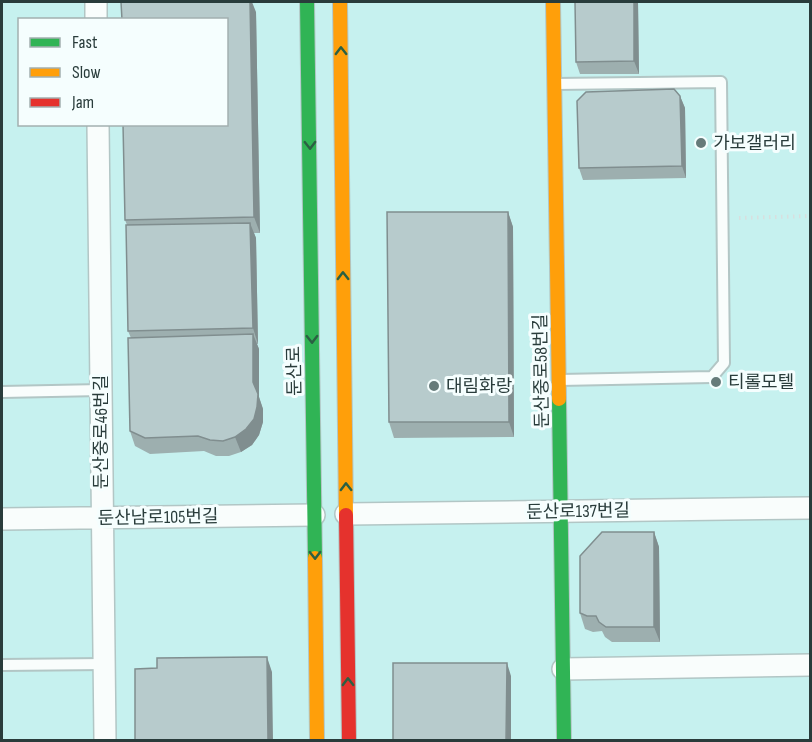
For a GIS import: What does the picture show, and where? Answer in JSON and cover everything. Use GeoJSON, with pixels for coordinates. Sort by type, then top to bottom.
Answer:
{"type":"FeatureCollection","features":[{"type":"Feature","properties":{"kind":"main road","name":"둔산로"},"geometry":{"type":"LineString","coordinates":[[307,2],[317,741]]}},
{"type":"Feature","properties":{"kind":"main road"},"geometry":{"type":"LineString","coordinates":[[340,2],[349,741]]}},
{"type":"Feature","properties":{"kind":"main road","name":"둔산중로58번길"},"geometry":{"type":"LineString","coordinates":[[553,2],[564,741]]}},
{"type":"Feature","properties":{"kind":"street"},"geometry":{"type":"LineString","coordinates":[[96,2],[96,18]]}},
{"type":"Feature","properties":{"kind":"street","name":"둔산중로46번길"},"geometry":{"type":"LineString","coordinates":[[98,126],[105,741]]}},
{"type":"Feature","properties":{"kind":"street","name":"둔산로137번길"},"geometry":{"type":"LineString","coordinates":[[346,514],[810,508]]}},
{"type":"Feature","properties":{"kind":"street","name":"둔산남로105번길"},"geometry":{"type":"LineString","coordinates":[[2,519],[314,514]]}},
{"type":"Feature","properties":{"kind":"street"},"geometry":{"type":"LineString","coordinates":[[563,669],[810,665]]}},
{"type":"Feature","properties":{"kind":"lane"},"geometry":{"type":"LineString","coordinates":[[554,84],[721,82],[724,363],[712,377],[559,380]]}},
{"type":"Feature","properties":{"kind":"lane"},"geometry":{"type":"LineString","coordinates":[[2,392],[101,390]]}},
{"type":"Feature","properties":{"kind":"lane"},"geometry":{"type":"LineString","coordinates":[[2,665],[104,664]]}},
{"type":"Feature","properties":{"kind":"path"},"geometry":{"type":"LineString","coordinates":[[723,219],[810,216]]}},
{"type":"Feature","properties":{"kind":"shaded area"},"geometry":{"type":"Polygon","coordinates":[[[2,2],[810,2],[810,740],[2,740],[2,2]]]}},
{"type":"Feature","properties":{"kind":"building"},"geometry":{"type":"Polygon","coordinates":[[[121,2],[250,2],[254,217],[125,220],[123,126],[228,126],[228,18],[122,18],[121,2]]]}},
{"type":"Feature","properties":{"kind":"building"},"geometry":{"type":"Polygon","coordinates":[[[575,2],[634,2],[634,61],[576,62],[575,2]]]}},
{"type":"Feature","properties":{"kind":"building"},"geometry":{"type":"Polygon","coordinates":[[[674,89],[680,96],[682,166],[579,168],[577,101],[586,92],[674,89]]]}},
{"type":"Feature","properties":{"kind":"building"},"geometry":{"type":"Polygon","coordinates":[[[387,212],[508,212],[509,422],[389,422],[387,212]]]}},
{"type":"Feature","properties":{"kind":"building"},"geometry":{"type":"Polygon","coordinates":[[[250,223],[253,328],[128,331],[126,225],[250,223]]]}},
{"type":"Feature","properties":{"kind":"building"},"geometry":{"type":"Polygon","coordinates":[[[253,334],[253,382],[258,394],[254,419],[246,429],[235,437],[223,441],[198,436],[145,438],[130,431],[128,338],[253,334]]]}},
{"type":"Feature","properties":{"kind":"building"},"geometry":{"type":"Polygon","coordinates":[[[602,532],[654,532],[654,627],[606,627],[599,622],[596,616],[580,613],[580,556],[602,532]]]}},
{"type":"Feature","properties":{"kind":"building"},"geometry":{"type":"Polygon","coordinates":[[[267,657],[268,741],[135,741],[135,669],[157,668],[157,658],[267,657]]]}},
{"type":"Feature","properties":{"kind":"building"},"geometry":{"type":"Polygon","coordinates":[[[393,663],[507,663],[506,741],[393,741],[393,663]]]}},
{"type":"Feature","properties":{"kind":"traffic: fast"},"geometry":{"type":"LineString","coordinates":[[307,2],[315,558]]}},
{"type":"Feature","properties":{"kind":"traffic: fast"},"geometry":{"type":"LineString","coordinates":[[559,399],[564,740]]}},
{"type":"Feature","properties":{"kind":"traffic: slow"},"geometry":{"type":"LineString","coordinates":[[340,2],[346,515]]}},
{"type":"Feature","properties":{"kind":"traffic: slow"},"geometry":{"type":"LineString","coordinates":[[553,2],[559,399]]}},
{"type":"Feature","properties":{"kind":"traffic: slow"},"geometry":{"type":"LineString","coordinates":[[315,558],[317,740]]}},
{"type":"Feature","properties":{"kind":"traffic: jam"},"geometry":{"type":"LineString","coordinates":[[346,515],[349,740]]}},
{"type":"Feature","properties":{"kind":"place","name":"가보갤러리"},"geometry":{"type":"Point","coordinates":[701,143]}},
{"type":"Feature","properties":{"kind":"place","name":"티롤모텔"},"geometry":{"type":"Point","coordinates":[716,382]}},
{"type":"Feature","properties":{"kind":"place","name":"대림화랑"},"geometry":{"type":"Point","coordinates":[434,386]}}]}
